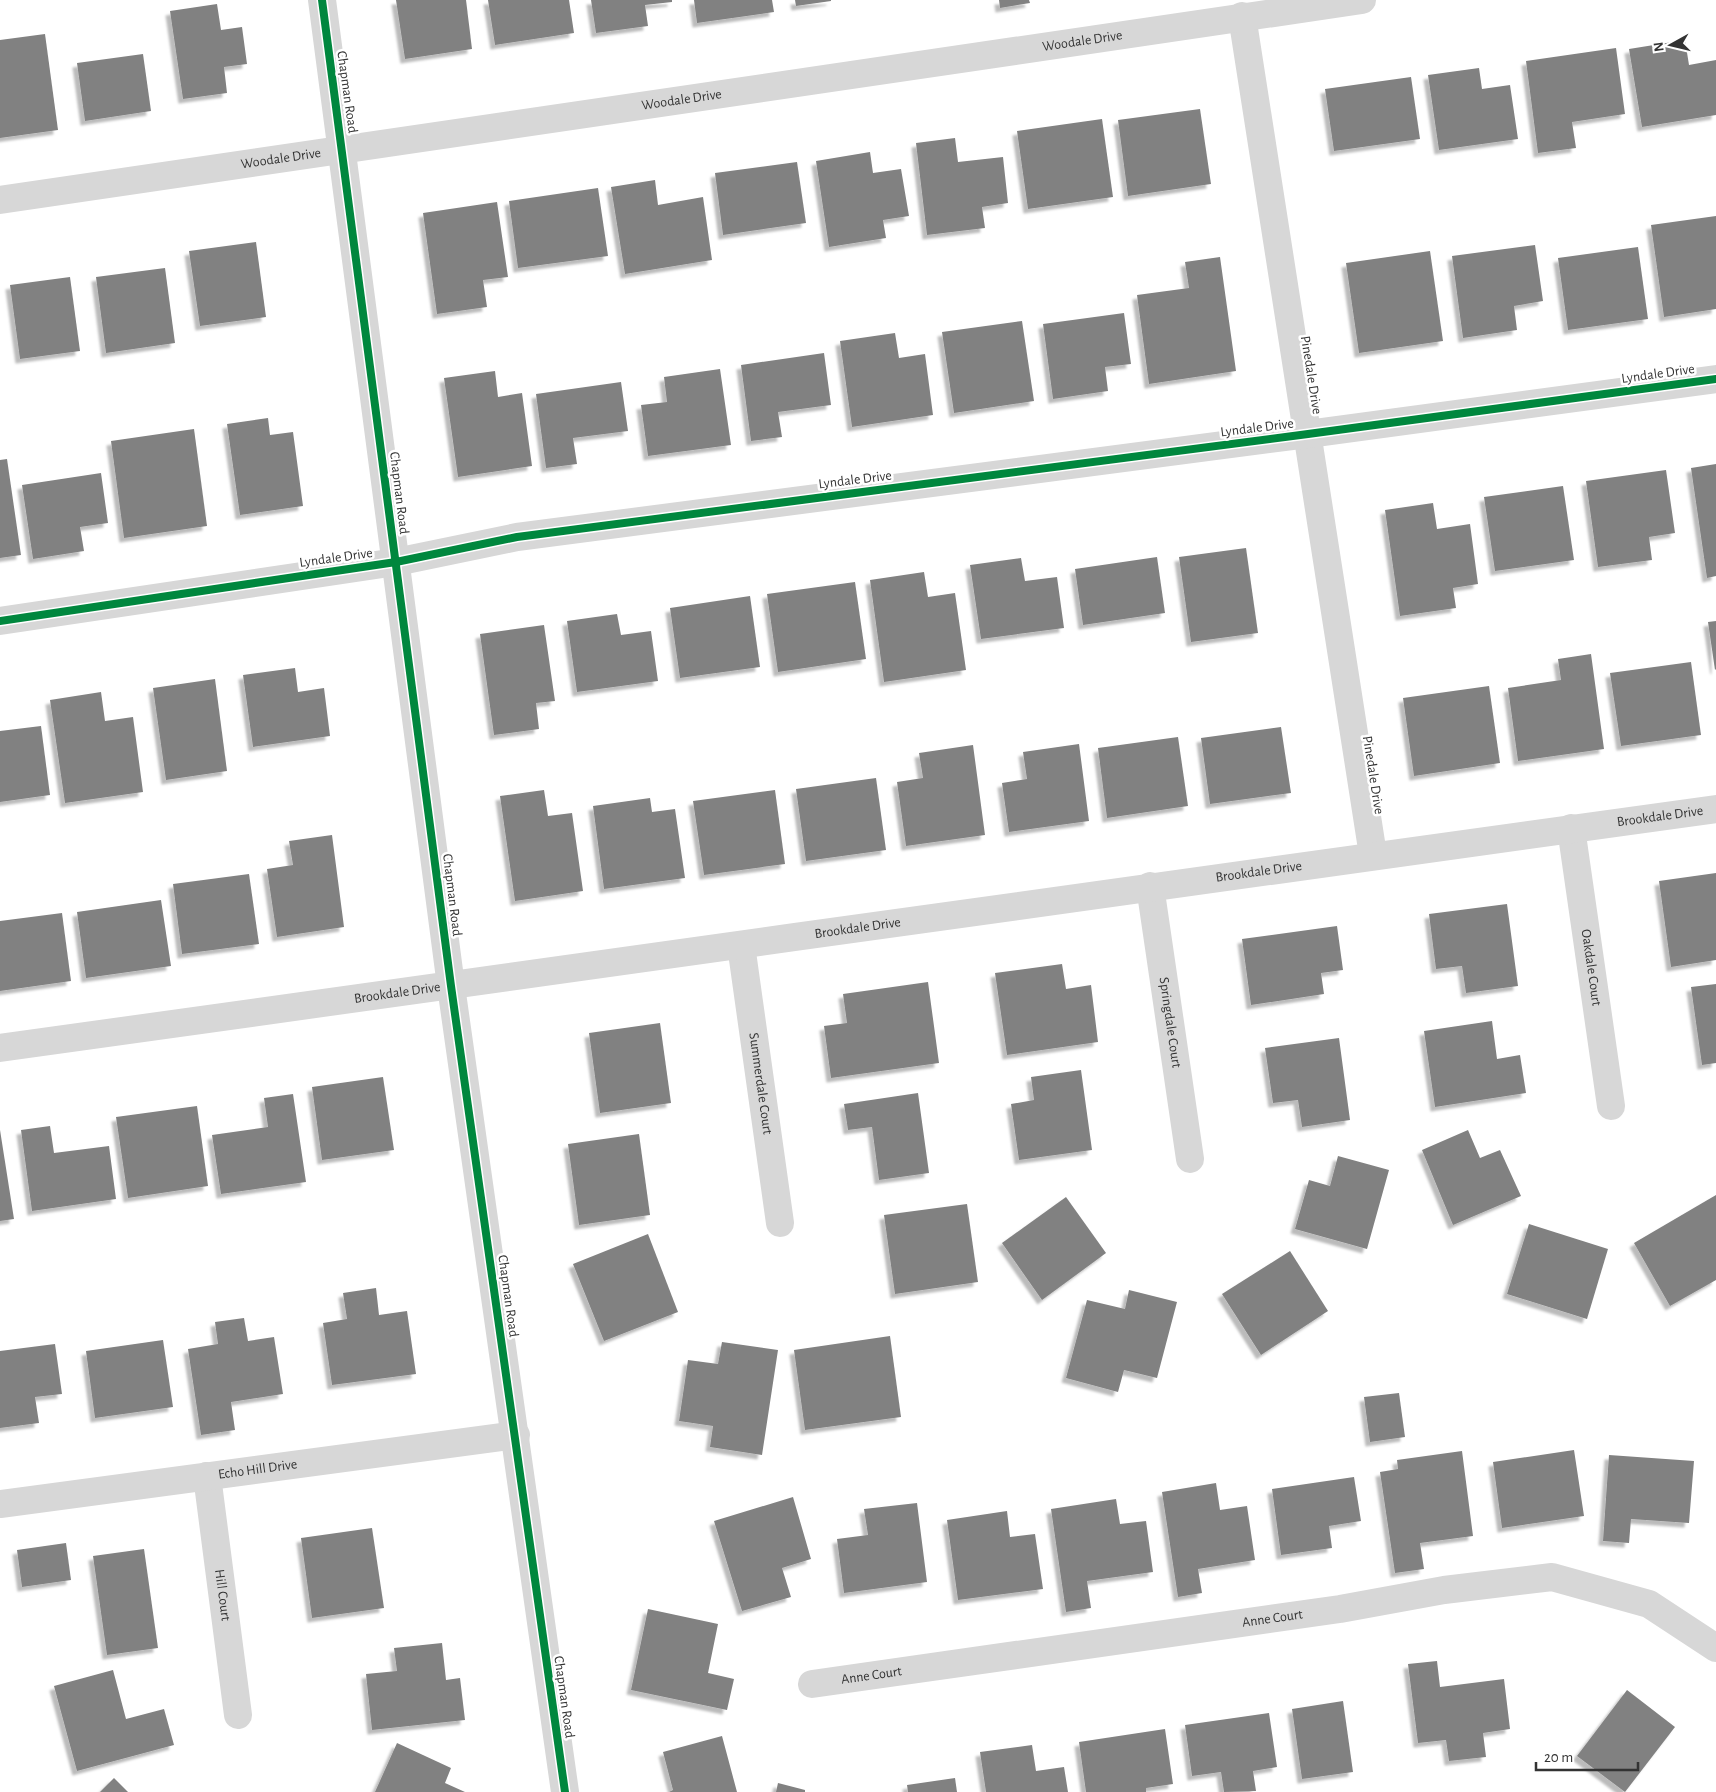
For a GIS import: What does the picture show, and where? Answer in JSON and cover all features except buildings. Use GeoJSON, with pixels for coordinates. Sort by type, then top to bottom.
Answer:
{"type":"FeatureCollection","features":[{"type":"Feature","properties":{"kind":"street","name":"Chapman Road"},"geometry":{"type":"LineString","coordinates":[[322,0],[451,986],[565,1792]]}},
{"type":"Feature","properties":{"kind":"street","name":"Woodale Drive"},"geometry":{"type":"LineString","coordinates":[[0,200],[1242,16],[1362,0]]}},
{"type":"Feature","properties":{"kind":"street","name":"Pinedale Drive"},"geometry":{"type":"LineString","coordinates":[[1242,16],[1373,855]]}},
{"type":"Feature","properties":{"kind":"street","name":"Lyndale Drive"},"geometry":{"type":"LineString","coordinates":[[0,621],[396,562],[517,537],[1716,379]]}},
{"type":"Feature","properties":{"kind":"street","name":"Brookdale Drive"},"geometry":{"type":"LineString","coordinates":[[0,1048],[451,986],[1150,886],[1716,809]]}},
{"type":"Feature","properties":{"kind":"street","name":"Oakdale Court"},"geometry":{"type":"LineString","coordinates":[[1571,828],[1611,1106]]}},
{"type":"Feature","properties":{"kind":"street","name":"Springdale Court"},"geometry":{"type":"LineString","coordinates":[[1150,886],[1190,1159]]}},
{"type":"Feature","properties":{"kind":"street","name":"Summerdale Court"},"geometry":{"type":"LineString","coordinates":[[741,945],[780,1223]]}},
{"type":"Feature","properties":{"kind":"street","name":"Echo Hill Drive"},"geometry":{"type":"LineString","coordinates":[[0,1504],[516,1435]]}},
{"type":"Feature","properties":{"kind":"street","name":"Hill Court"},"geometry":{"type":"LineString","coordinates":[[207,1476],[238,1715]]}},
{"type":"Feature","properties":{"kind":"street","name":"Anne Court"},"geometry":{"type":"LineString","coordinates":[[812,1684],[1340,1609],[1444,1590],[1552,1577],[1649,1604],[1716,1648]]}},
{"type":"Feature","properties":{"kind":"cycle path"},"geometry":{"type":"LineString","coordinates":[[322,0],[451,986],[565,1792]]}},
{"type":"Feature","properties":{"kind":"cycle path"},"geometry":{"type":"LineString","coordinates":[[0,621],[396,562],[517,537],[1716,379]]}}]}
